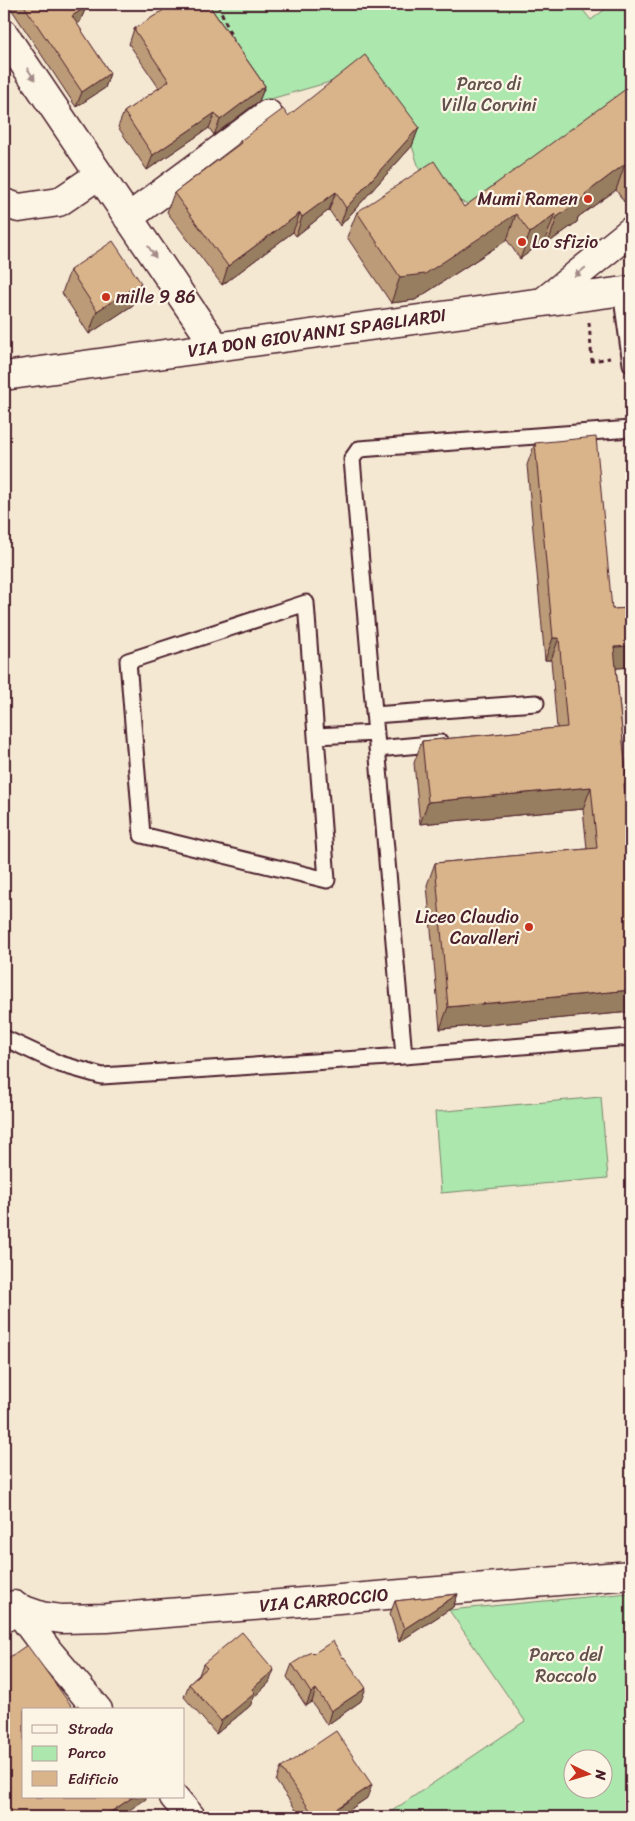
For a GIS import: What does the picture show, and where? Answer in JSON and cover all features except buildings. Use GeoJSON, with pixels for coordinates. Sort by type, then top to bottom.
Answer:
{"type":"FeatureCollection","features":[{"type":"Feature","properties":{"kind":"street"},"geometry":{"type":"LineString","coordinates":[[4,34],[216,347]]}},
{"type":"Feature","properties":{"kind":"street"},"geometry":{"type":"LineString","coordinates":[[128,218],[268,114]]}},
{"type":"Feature","properties":{"kind":"street"},"geometry":{"type":"LineString","coordinates":[[4,203],[19,208],[59,202],[99,175]]}},
{"type":"Feature","properties":{"kind":"street"},"geometry":{"type":"LineString","coordinates":[[543,302],[631,230]]}},
{"type":"Feature","properties":{"kind":"street","name":"VIA DON GIOVANNI SPAGLIARDI"},"geometry":{"type":"LineString","coordinates":[[4,376],[626,291]]}},
{"type":"Feature","properties":{"kind":"street","name":"VIA CARROCCIO"},"geometry":{"type":"LineString","coordinates":[[9,1607],[41,1616],[62,1619],[107,1618],[631,1575]]}},
{"type":"Feature","properties":{"kind":"street"},"geometry":{"type":"LineString","coordinates":[[9,1607],[96,1708]]}},
{"type":"Feature","properties":{"kind":"street"},"geometry":{"type":"LineString","coordinates":[[175,1798],[191,1817]]}},
{"type":"Feature","properties":{"kind":"lane"},"geometry":{"type":"LineString","coordinates":[[626,291],[631,364]]}},
{"type":"Feature","properties":{"kind":"lane"},"geometry":{"type":"LineString","coordinates":[[404,1056],[352,459],[359,449],[631,429]]}},
{"type":"Feature","properties":{"kind":"lane"},"geometry":{"type":"LineString","coordinates":[[306,603],[316,736],[327,880],[142,835],[128,661],[306,603]]}},
{"type":"Feature","properties":{"kind":"lane"},"geometry":{"type":"LineString","coordinates":[[374,715],[536,703]]}},
{"type":"Feature","properties":{"kind":"lane"},"geometry":{"type":"LineString","coordinates":[[316,736],[376,733]]}},
{"type":"Feature","properties":{"kind":"lane"},"geometry":{"type":"LineString","coordinates":[[377,748],[452,742]]}},
{"type":"Feature","properties":{"kind":"lane"},"geometry":{"type":"LineString","coordinates":[[4,1038],[60,1064],[102,1076],[404,1056],[631,1037]]}},
{"type":"Feature","properties":{"kind":"path"},"geometry":{"type":"LineString","coordinates":[[218,4],[233,41],[238,48]]}},
{"type":"Feature","properties":{"kind":"path"},"geometry":{"type":"LineString","coordinates":[[4,1254],[8,1333],[4,1360]]}},
{"type":"Feature","properties":{"kind":"green space","name":"Parco di Villa Corvini"},"geometry":{"type":"Polygon","coordinates":[[[194,4],[578,4],[591,20],[612,4],[631,4],[631,127],[485,211],[425,187],[412,146],[358,74],[260,102],[194,4]]]}},
{"type":"Feature","properties":{"kind":"green space"},"geometry":{"type":"Polygon","coordinates":[[[601,1097],[608,1178],[441,1193],[435,1112],[601,1097]]]}},
{"type":"Feature","properties":{"kind":"green space","name":"Parco del Roccolo"},"geometry":{"type":"Polygon","coordinates":[[[629,1593],[631,1597],[631,1817],[383,1817],[525,1721],[449,1610],[629,1593]]]}},
{"type":"Feature","properties":{"kind":"place","name":"Mumi Ramen"},"geometry":{"type":"Point","coordinates":[588,199]}},
{"type":"Feature","properties":{"kind":"place","name":"Lo sfizio"},"geometry":{"type":"Point","coordinates":[522,242]}},
{"type":"Feature","properties":{"kind":"place","name":"mille 9 86"},"geometry":{"type":"Point","coordinates":[106,297]}},
{"type":"Feature","properties":{"kind":"place","name":"Liceo Claudio Cavalleri"},"geometry":{"type":"Point","coordinates":[529,927]}}]}
